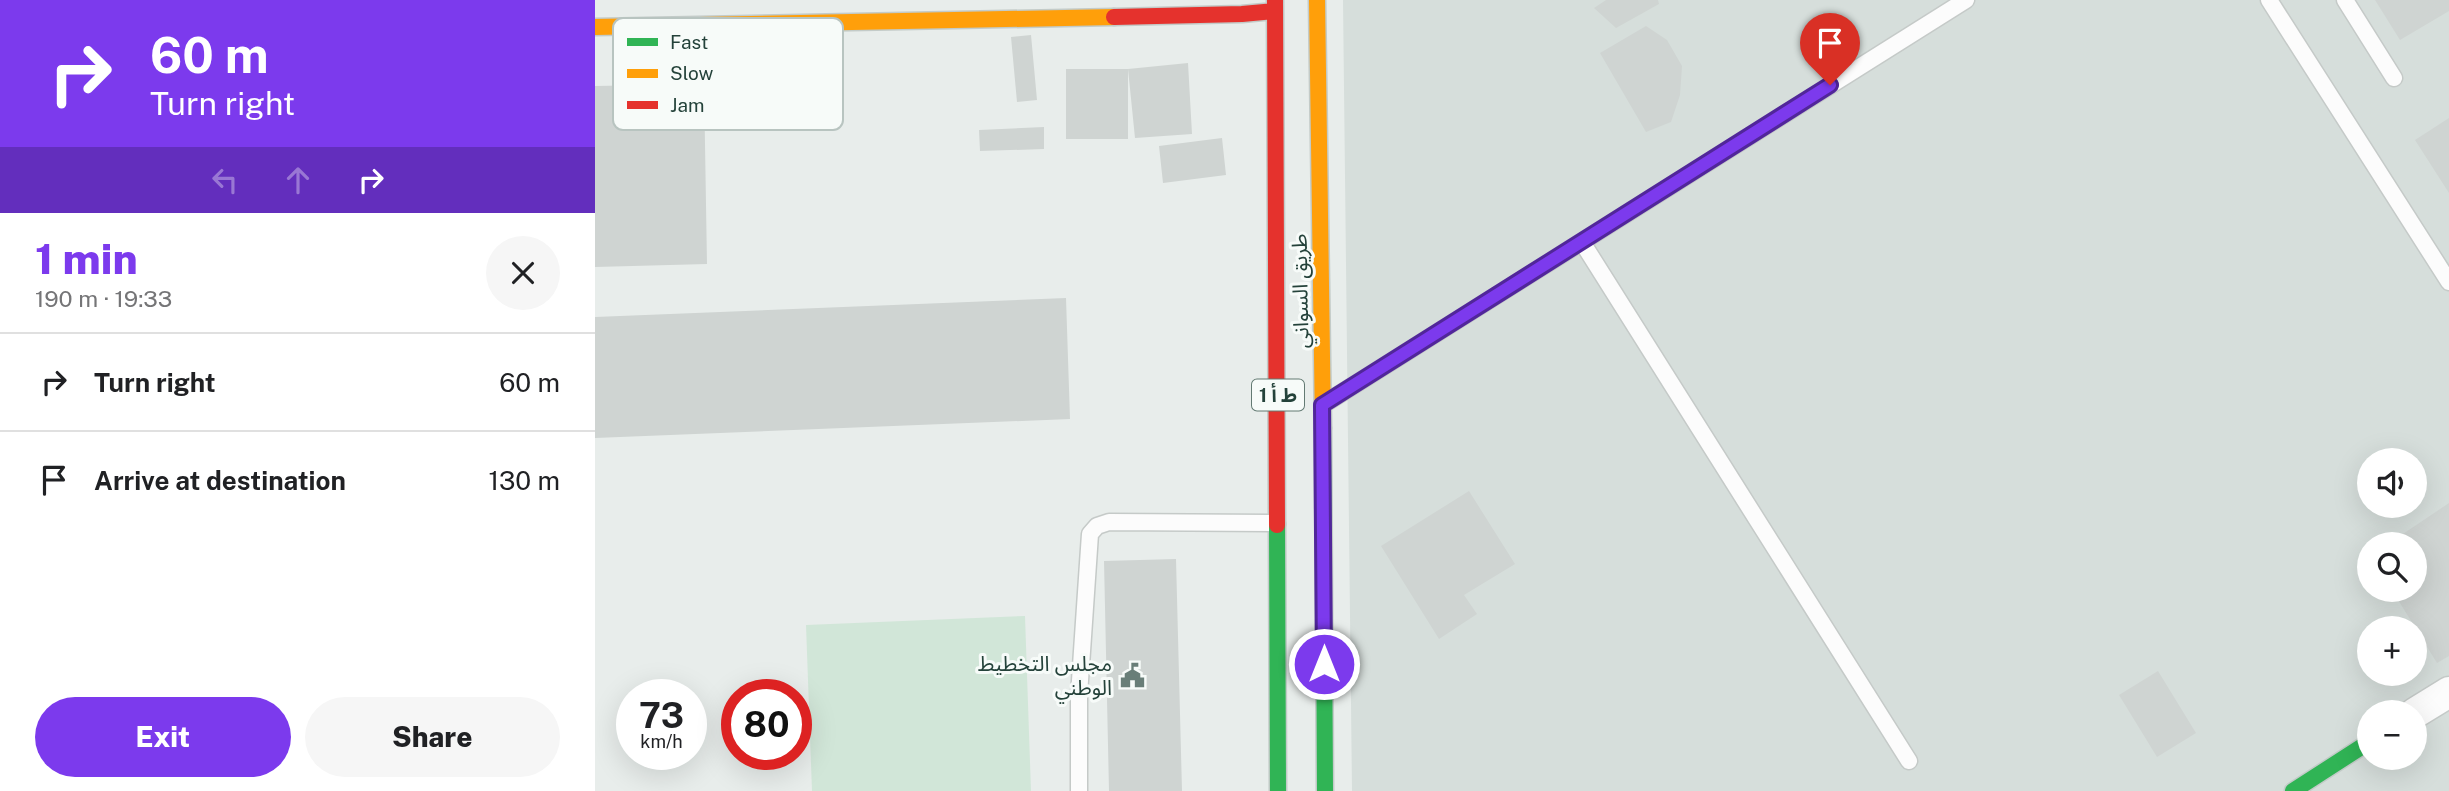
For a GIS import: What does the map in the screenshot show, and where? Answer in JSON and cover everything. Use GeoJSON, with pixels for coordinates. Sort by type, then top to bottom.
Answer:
{"type":"FeatureCollection","features":[{"type":"Feature","properties":{"kind":"main road","name":"طريق السواني"},"geometry":{"type":"LineString","coordinates":[[1317,0],[1325,791]]}},
{"type":"Feature","properties":{"kind":"main road","name":"طريق السواني"},"geometry":{"type":"LineString","coordinates":[[1275,6],[1278,791]]}},
{"type":"Feature","properties":{"kind":"main road"},"geometry":{"type":"LineString","coordinates":[[843,19],[1275,6]]}},
{"type":"Feature","properties":{"kind":"main road"},"geometry":{"type":"LineString","coordinates":[[595,27],[613,26]]}},
{"type":"Feature","properties":{"kind":"main road"},"geometry":{"type":"LineString","coordinates":[[2293,791],[2357,750]]}},
{"type":"Feature","properties":{"kind":"street"},"geometry":{"type":"LineString","coordinates":[[2427,706],[2449,692]]}},
{"type":"Feature","properties":{"kind":"lane"},"geometry":{"type":"LineString","coordinates":[[1322,405],[1966,0]]}},
{"type":"Feature","properties":{"kind":"lane"},"geometry":{"type":"LineString","coordinates":[[2269,0],[2449,282]]}},
{"type":"Feature","properties":{"kind":"lane"},"geometry":{"type":"LineString","coordinates":[[2345,0],[2394,78]]}},
{"type":"Feature","properties":{"kind":"lane"},"geometry":{"type":"LineString","coordinates":[[1582,242],[1909,761]]}},
{"type":"Feature","properties":{"kind":"lane"},"geometry":{"type":"LineString","coordinates":[[1079,791],[1079,695],[1090,534],[1097,526],[1109,522],[1277,523]]}},
{"type":"Feature","properties":{"kind":"shaded area"},"geometry":{"type":"Polygon","coordinates":[[[1343,0],[2449,0],[2449,791],[1352,791],[1343,0]]]}},
{"type":"Feature","properties":{"kind":"green space"},"geometry":{"type":"Polygon","coordinates":[[[1025,616],[1031,791],[812,791],[812,679],[808,679],[806,625],[1025,616]]]}},
{"type":"Feature","properties":{"kind":"building"},"geometry":{"type":"Polygon","coordinates":[[[1606,0],[1658,0],[1659,4],[1616,28],[1594,8],[1606,0]]]}},
{"type":"Feature","properties":{"kind":"building"},"geometry":{"type":"Polygon","coordinates":[[[2375,0],[2449,0],[2449,11],[2400,40],[2375,0]]]}},
{"type":"Feature","properties":{"kind":"building"},"geometry":{"type":"Polygon","coordinates":[[[1646,26],[1667,40],[1682,66],[1680,95],[1671,122],[1646,132],[1600,53],[1646,26]]]}},
{"type":"Feature","properties":{"kind":"building"},"geometry":{"type":"Polygon","coordinates":[[[1031,35],[1037,100],[1017,102],[1011,37],[1031,35]]]}},
{"type":"Feature","properties":{"kind":"building"},"geometry":{"type":"Polygon","coordinates":[[[1188,63],[1192,134],[1135,138],[1128,69],[1188,63]]]}},
{"type":"Feature","properties":{"kind":"building"},"geometry":{"type":"Polygon","coordinates":[[[1066,69],[1128,69],[1128,139],[1066,139],[1066,69]]]}},
{"type":"Feature","properties":{"kind":"building"},"geometry":{"type":"Polygon","coordinates":[[[595,86],[613,86],[613,130],[705,130],[707,264],[595,267],[595,86]]]}},
{"type":"Feature","properties":{"kind":"building"},"geometry":{"type":"Polygon","coordinates":[[[2449,118],[2449,193],[2415,140],[2449,118]]]}},
{"type":"Feature","properties":{"kind":"building"},"geometry":{"type":"Polygon","coordinates":[[[1044,127],[1044,149],[980,151],[979,130],[1044,127]]]}},
{"type":"Feature","properties":{"kind":"building"},"geometry":{"type":"Polygon","coordinates":[[[1222,138],[1226,175],[1163,183],[1159,146],[1222,138]]]}},
{"type":"Feature","properties":{"kind":"building"},"geometry":{"type":"Polygon","coordinates":[[[1066,298],[1070,419],[595,438],[595,317],[1066,298]]]}},
{"type":"Feature","properties":{"kind":"building"},"geometry":{"type":"Polygon","coordinates":[[[1469,491],[1515,564],[1464,595],[1477,614],[1439,639],[1381,546],[1469,491]]]}},
{"type":"Feature","properties":{"kind":"building"},"geometry":{"type":"Polygon","coordinates":[[[2449,503],[2449,656],[2437,663],[2427,647],[2427,616],[2408,616],[2399,602],[2427,602],[2427,532],[2406,532],[2449,503]]]}},
{"type":"Feature","properties":{"kind":"building"},"geometry":{"type":"Polygon","coordinates":[[[1176,559],[1182,791],[1109,791],[1104,561],[1176,559]]]}},
{"type":"Feature","properties":{"kind":"building"},"geometry":{"type":"Polygon","coordinates":[[[2158,671],[2196,733],[2157,757],[2119,695],[2158,671]]]}},
{"type":"Feature","properties":{"kind":"traffic: fast"},"geometry":{"type":"LineString","coordinates":[[1323,428],[1325,791]]}},
{"type":"Feature","properties":{"kind":"traffic: fast"},"geometry":{"type":"LineString","coordinates":[[1277,525],[1278,791]]}},
{"type":"Feature","properties":{"kind":"traffic: fast"},"geometry":{"type":"LineString","coordinates":[[2293,791],[2357,750]]}},
{"type":"Feature","properties":{"kind":"traffic: slow"},"geometry":{"type":"LineString","coordinates":[[1317,0],[1323,428]]}},
{"type":"Feature","properties":{"kind":"traffic: slow"},"geometry":{"type":"LineString","coordinates":[[843,22],[1114,17]]}},
{"type":"Feature","properties":{"kind":"traffic: slow"},"geometry":{"type":"LineString","coordinates":[[595,27],[613,27]]}},
{"type":"Feature","properties":{"kind":"traffic: jam"},"geometry":{"type":"LineString","coordinates":[[1275,0],[1277,525]]}},
{"type":"Feature","properties":{"kind":"traffic: jam"},"geometry":{"type":"LineString","coordinates":[[1114,17],[1275,11]]}},
{"type":"Feature","properties":{"kind":"place","name":"مجلس التخطيط الوطني"},"geometry":{"type":"Point","coordinates":[1132,675]}},
{"type":"Feature","properties":{"kind":"route"},"geometry":{"type":"LineString","coordinates":[[1324,664],[1322,405],[1830,85]]}}]}
